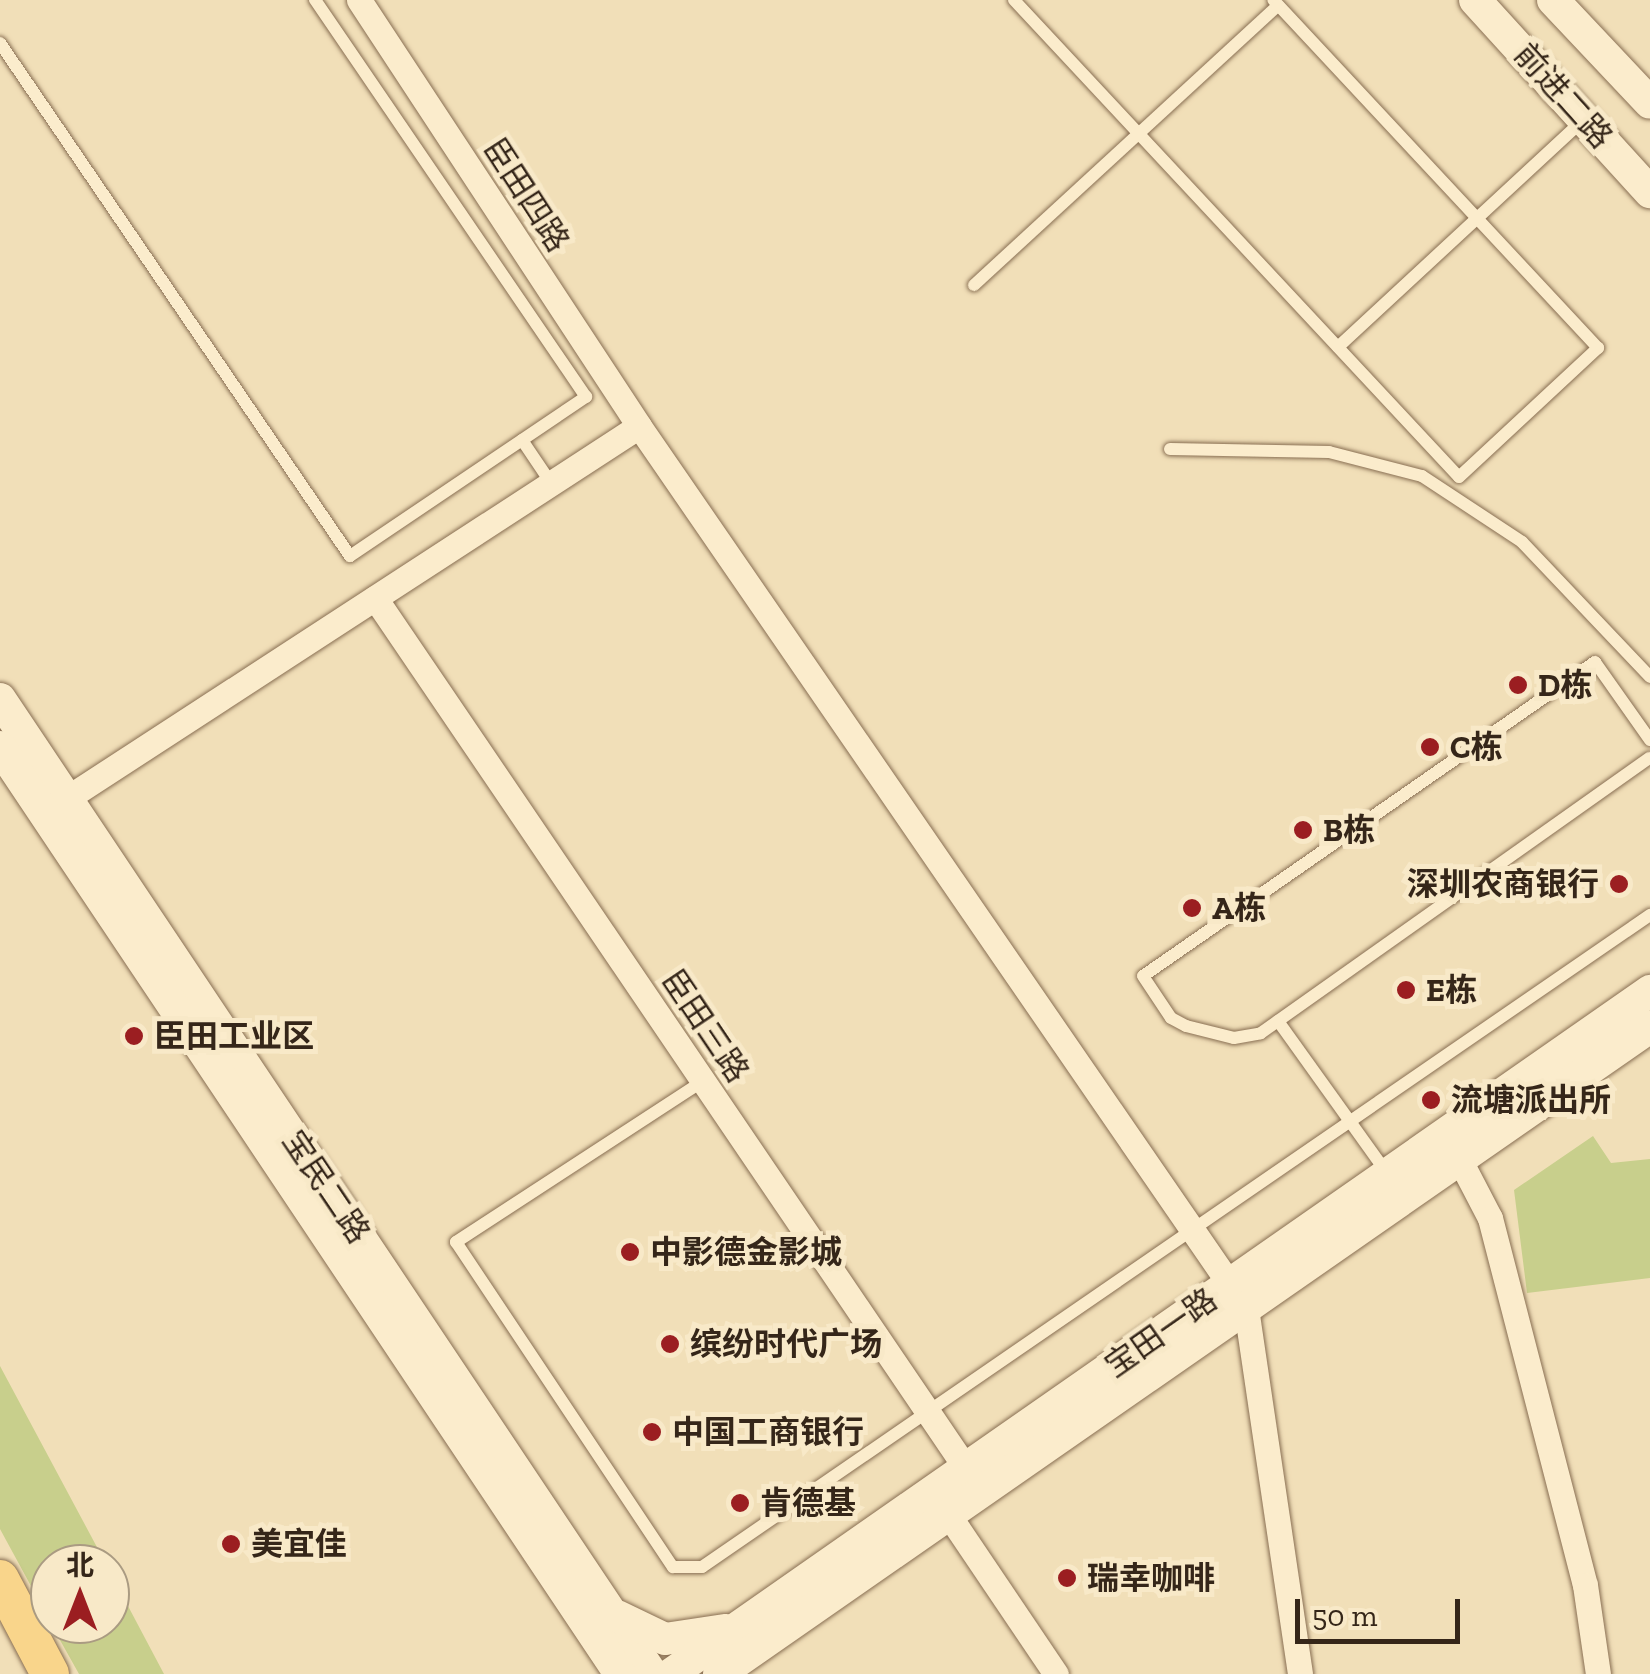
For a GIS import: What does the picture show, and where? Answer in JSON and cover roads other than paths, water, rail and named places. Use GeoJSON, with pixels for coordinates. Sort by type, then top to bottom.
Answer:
{"type":"FeatureCollection","features":[{"type":"Feature","properties":{"kind":"main road","name":"前进二路"},"geometry":{"type":"LineString","coordinates":[[1475,0],[1650,192]]}},
{"type":"Feature","properties":{"kind":"main road","name":"前进二路"},"geometry":{"type":"LineString","coordinates":[[1554,0],[1650,104]]}},
{"type":"Feature","properties":{"kind":"main road","name":"宝民二路"},"geometry":{"type":"LineString","coordinates":[[0,700],[55,806],[598,1618],[652,1674]]}},
{"type":"Feature","properties":{"kind":"main road","name":"宝民二路"},"geometry":{"type":"LineString","coordinates":[[0,747],[55,806]]}},
{"type":"Feature","properties":{"kind":"main road","name":"宝田一路"},"geometry":{"type":"LineString","coordinates":[[719,1674],[756,1632],[1453,1146],[1650,990]]}},
{"type":"Feature","properties":{"kind":"main road","name":"宝田一路"},"geometry":{"type":"LineString","coordinates":[[1238,1296],[1388,1174],[1453,1146],[1650,1027]]}},
{"type":"Feature","properties":{"kind":"main road","name":"宝田一路"},"geometry":{"type":"LineString","coordinates":[[671,1674],[756,1632],[948,1514],[974,1480]]}},
{"type":"Feature","properties":{"kind":"main road"},"geometry":{"type":"LineString","coordinates":[[0,1579],[50,1674]]}},
{"type":"Feature","properties":{"kind":"main road","name":"宝民二路"},"geometry":{"type":"LineString","coordinates":[[598,1618],[620,1674]]}},
{"type":"Feature","properties":{"kind":"main road"},"geometry":{"type":"LineString","coordinates":[[595,1674],[598,1618],[666,1639],[756,1632]]}},
{"type":"Feature","properties":{"kind":"main road"},"geometry":{"type":"LineString","coordinates":[[734,1674],[756,1632]]}},
{"type":"Feature","properties":{"kind":"street","name":"臣田四路"},"geometry":{"type":"LineString","coordinates":[[359,0],[639,426],[1238,1296]]}},
{"type":"Feature","properties":{"kind":"street"},"geometry":{"type":"LineString","coordinates":[[55,806],[639,426]]}},
{"type":"Feature","properties":{"kind":"street","name":"臣田三路"},"geometry":{"type":"LineString","coordinates":[[375,598],[974,1480]]}},
{"type":"Feature","properties":{"kind":"street"},"geometry":{"type":"LineString","coordinates":[[1453,1146],[1490,1218],[1585,1585],[1598,1674]]}},
{"type":"Feature","properties":{"kind":"street"},"geometry":{"type":"LineString","coordinates":[[1238,1296],[1300,1674]]}},
{"type":"Feature","properties":{"kind":"street"},"geometry":{"type":"LineString","coordinates":[[948,1514],[1056,1674]]}},
{"type":"Feature","properties":{"kind":"lane"},"geometry":{"type":"LineString","coordinates":[[0,42],[350,556],[586,396],[315,0]]}},
{"type":"Feature","properties":{"kind":"lane"},"geometry":{"type":"LineString","coordinates":[[974,285],[1139,134],[1275,3],[1598,348],[1460,477],[1338,347],[1139,134],[1014,0]]}},
{"type":"Feature","properties":{"kind":"lane"},"geometry":{"type":"LineString","coordinates":[[1338,347],[1584,120]]}},
{"type":"Feature","properties":{"kind":"lane"},"geometry":{"type":"LineString","coordinates":[[522,440],[551,483]]}},
{"type":"Feature","properties":{"kind":"lane"},"geometry":{"type":"LineString","coordinates":[[1170,448],[1329,452],[1422,476],[1522,542],[1650,677]]}},
{"type":"Feature","properties":{"kind":"lane"},"geometry":{"type":"LineString","coordinates":[[1650,740],[1595,662],[1143,976],[1171,1018],[1186,1026],[1234,1038],[1261,1033],[1650,758]]}},
{"type":"Feature","properties":{"kind":"lane"},"geometry":{"type":"LineString","coordinates":[[703,1082],[456,1242],[672,1567],[702,1567],[1650,915]]}},
{"type":"Feature","properties":{"kind":"lane"},"geometry":{"type":"LineString","coordinates":[[1278,1021],[1388,1174]]}},
{"type":"Feature","properties":{"kind":"place","name":"D栋"},"geometry":{"type":"Point","coordinates":[1518,685]}},
{"type":"Feature","properties":{"kind":"place","name":"C栋"},"geometry":{"type":"Point","coordinates":[1430,747]}},
{"type":"Feature","properties":{"kind":"place","name":"B栋"},"geometry":{"type":"Point","coordinates":[1303,830]}},
{"type":"Feature","properties":{"kind":"place","name":"深圳农商银行"},"geometry":{"type":"Point","coordinates":[1619,884]}},
{"type":"Feature","properties":{"kind":"place","name":"A栋"},"geometry":{"type":"Point","coordinates":[1192,908]}},
{"type":"Feature","properties":{"kind":"place","name":"E栋"},"geometry":{"type":"Point","coordinates":[1406,990]}},
{"type":"Feature","properties":{"kind":"place","name":"臣田工业区"},"geometry":{"type":"Point","coordinates":[134,1036]}},
{"type":"Feature","properties":{"kind":"place","name":"流塘派出所"},"geometry":{"type":"Point","coordinates":[1431,1100]}},
{"type":"Feature","properties":{"kind":"place","name":"中影德金影城"},"geometry":{"type":"Point","coordinates":[630,1252]}},
{"type":"Feature","properties":{"kind":"place","name":"缤纷时代广场"},"geometry":{"type":"Point","coordinates":[670,1344]}},
{"type":"Feature","properties":{"kind":"place","name":"中国工商银行"},"geometry":{"type":"Point","coordinates":[652,1432]}},
{"type":"Feature","properties":{"kind":"place","name":"肯德基"},"geometry":{"type":"Point","coordinates":[740,1503]}},
{"type":"Feature","properties":{"kind":"place","name":"美宜佳"},"geometry":{"type":"Point","coordinates":[231,1544]}},
{"type":"Feature","properties":{"kind":"place","name":"瑞幸咖啡"},"geometry":{"type":"Point","coordinates":[1067,1578]}}]}
